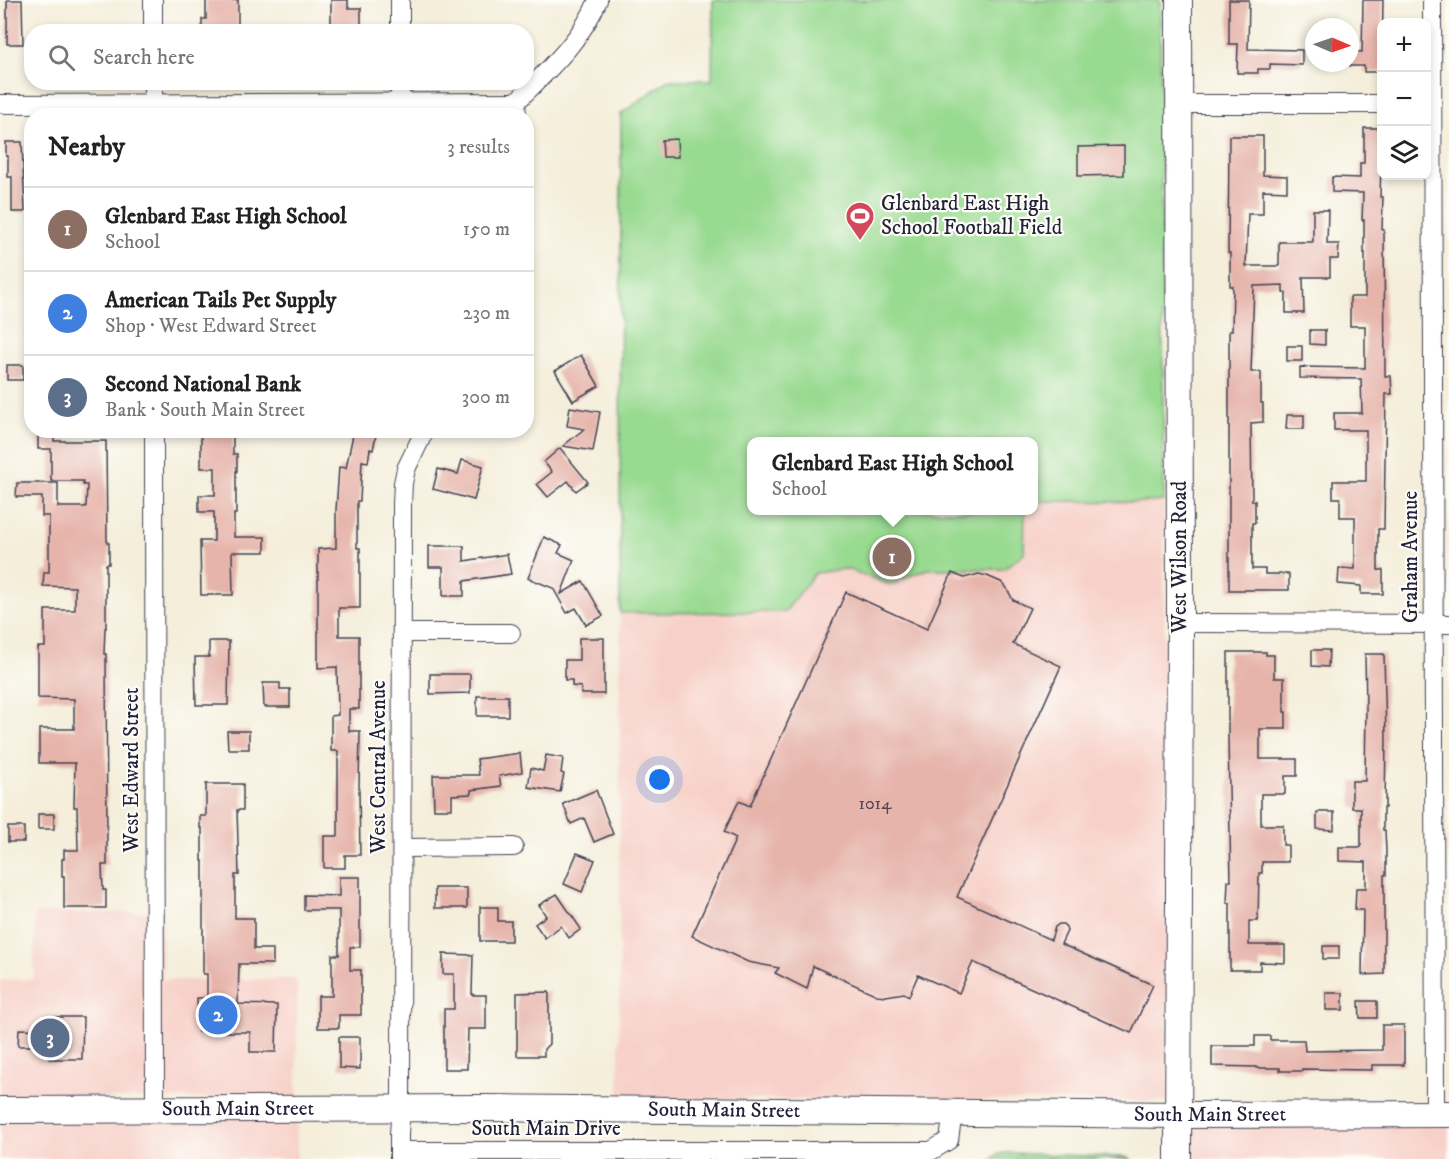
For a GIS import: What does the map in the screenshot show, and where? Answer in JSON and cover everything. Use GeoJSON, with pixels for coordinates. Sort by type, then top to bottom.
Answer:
{"type":"FeatureCollection","features":[{"type":"Feature","properties":{"kind":"main road","name":"West Wilson Road"},"geometry":{"type":"LineString","coordinates":[[1178,1159],[1179,0]]}},
{"type":"Feature","properties":{"kind":"main road","name":"South Main Street"},"geometry":{"type":"LineString","coordinates":[[0,1110],[401,1108],[1179,1115],[1442,1114]]}},
{"type":"Feature","properties":{"kind":"street"},"geometry":{"type":"LineString","coordinates":[[153,0],[153,24]]}},
{"type":"Feature","properties":{"kind":"street"},"geometry":{"type":"LineString","coordinates":[[400,0],[400,24]]}},
{"type":"Feature","properties":{"kind":"street"},"geometry":{"type":"LineString","coordinates":[[534,87],[577,36],[598,0]]}},
{"type":"Feature","properties":{"kind":"street","name":"Graham Avenue"},"geometry":{"type":"LineString","coordinates":[[1432,0],[1436,104],[1441,624],[1442,1114]]}},
{"type":"Feature","properties":{"kind":"street"},"geometry":{"type":"LineString","coordinates":[[153,90],[153,108]]}},
{"type":"Feature","properties":{"kind":"street"},"geometry":{"type":"LineString","coordinates":[[400,90],[400,102]]}},
{"type":"Feature","properties":{"kind":"street"},"geometry":{"type":"LineString","coordinates":[[517,108],[532,90]]}},
{"type":"Feature","properties":{"kind":"street"},"geometry":{"type":"LineString","coordinates":[[215,108],[400,102],[499,108]]}},
{"type":"Feature","properties":{"kind":"street"},"geometry":{"type":"LineString","coordinates":[[0,104],[102,108]]}},
{"type":"Feature","properties":{"kind":"street"},"geometry":{"type":"LineString","coordinates":[[1179,104],[1377,104]]}},
{"type":"Feature","properties":{"kind":"street","name":"West Edward Street"},"geometry":{"type":"LineString","coordinates":[[154,438],[155,1110]]}},
{"type":"Feature","properties":{"kind":"street","name":"West Central Avenue"},"geometry":{"type":"LineString","coordinates":[[399,1155],[402,504],[406,469],[421,438]]}},
{"type":"Feature","properties":{"kind":"street"},"geometry":{"type":"LineString","coordinates":[[1180,623],[1441,624]]}},
{"type":"Feature","properties":{"kind":"street"},"geometry":{"type":"LineString","coordinates":[[402,633],[511,633]]}},
{"type":"Feature","properties":{"kind":"street"},"geometry":{"type":"LineString","coordinates":[[402,848],[514,847]]}},
{"type":"Feature","properties":{"kind":"street","name":"South Main Drive"},"geometry":{"type":"LineString","coordinates":[[399,1155],[931,1151],[949,1140],[953,1112]]}},
{"type":"Feature","properties":{"kind":"shaded area"},"geometry":{"type":"Polygon","coordinates":[[[713,0],[1160,0],[1168,1101],[619,1100],[621,114],[668,80],[712,80],[713,0]]]}},
{"type":"Feature","properties":{"kind":"shaded area"},"geometry":{"type":"Polygon","coordinates":[[[162,912],[163,980],[297,979],[297,1099],[0,1098],[0,980],[34,979],[35,913],[162,912]]]}},
{"type":"Feature","properties":{"kind":"shaded area"},"geometry":{"type":"Polygon","coordinates":[[[297,1117],[297,1159],[0,1159],[0,1118],[297,1117]]]}},
{"type":"Feature","properties":{"kind":"shaded area"},"geometry":{"type":"Polygon","coordinates":[[[1184,1118],[1449,1119],[1449,1159],[1184,1159],[1184,1118]]]}},
{"type":"Feature","properties":{"kind":"green space"},"geometry":{"type":"Polygon","coordinates":[[[713,0],[1160,0],[1164,501],[1038,501],[1038,437],[747,437],[747,515],[1025,515],[1024,553],[1004,569],[927,569],[894,584],[843,569],[815,573],[785,612],[620,613],[621,114],[668,80],[712,80],[713,0]]]}},
{"type":"Feature","properties":{"kind":"green space"},"geometry":{"type":"Polygon","coordinates":[[[998,1154],[1132,1159],[992,1159],[998,1154]]]}},
{"type":"Feature","properties":{"kind":"building"},"geometry":{"type":"Polygon","coordinates":[[[7,0],[22,0],[23,44],[7,44],[7,0]]]}},
{"type":"Feature","properties":{"kind":"building"},"geometry":{"type":"Polygon","coordinates":[[[206,0],[238,0],[238,24],[202,24],[202,19],[206,19],[206,0]]]}},
{"type":"Feature","properties":{"kind":"building"},"geometry":{"type":"Polygon","coordinates":[[[331,0],[348,0],[348,8],[361,8],[361,24],[331,24],[331,0]]]}},
{"type":"Feature","properties":{"kind":"building"},"geometry":{"type":"Polygon","coordinates":[[[1229,0],[1249,0],[1248,49],[1302,50],[1302,65],[1270,64],[1270,69],[1258,69],[1258,73],[1237,73],[1238,44],[1229,44],[1229,0]]]}},
{"type":"Feature","properties":{"kind":"building"},"geometry":{"type":"Polygon","coordinates":[[[1363,0],[1383,0],[1383,18],[1377,18],[1377,72],[1364,72],[1364,66],[1359,66],[1359,52],[1362,52],[1363,0]]]}},
{"type":"Feature","properties":{"kind":"building"},"geometry":{"type":"Polygon","coordinates":[[[1364,128],[1377,128],[1377,180],[1380,180],[1380,197],[1383,197],[1385,376],[1391,376],[1392,394],[1386,394],[1384,529],[1378,529],[1378,570],[1383,570],[1383,594],[1361,594],[1361,586],[1338,584],[1339,568],[1355,569],[1355,517],[1340,517],[1340,498],[1333,498],[1333,481],[1366,481],[1366,430],[1334,430],[1334,413],[1362,413],[1361,379],[1300,378],[1300,367],[1365,368],[1365,326],[1350,326],[1350,297],[1365,297],[1363,193],[1332,192],[1332,177],[1360,178],[1360,163],[1364,163],[1364,128]]]}},
{"type":"Feature","properties":{"kind":"building"},"geometry":{"type":"Polygon","coordinates":[[[1229,136],[1263,136],[1263,175],[1287,176],[1287,191],[1263,190],[1263,214],[1248,214],[1246,266],[1279,266],[1279,242],[1313,242],[1313,210],[1328,210],[1327,244],[1339,244],[1338,259],[1330,259],[1330,277],[1303,277],[1304,313],[1286,313],[1286,293],[1283,293],[1283,285],[1254,286],[1251,372],[1261,372],[1263,422],[1251,423],[1252,501],[1255,501],[1255,523],[1252,523],[1252,569],[1265,569],[1265,574],[1289,574],[1289,590],[1229,590],[1229,331],[1232,331],[1233,286],[1230,286],[1230,253],[1228,253],[1229,136]]]}},
{"type":"Feature","properties":{"kind":"building"},"geometry":{"type":"Polygon","coordinates":[[[677,139],[678,157],[663,157],[662,140],[677,139]]]}},
{"type":"Feature","properties":{"kind":"building"},"geometry":{"type":"Polygon","coordinates":[[[6,142],[22,142],[24,212],[12,212],[12,177],[8,177],[8,156],[6,156],[6,142]]]}},
{"type":"Feature","properties":{"kind":"building"},"geometry":{"type":"Polygon","coordinates":[[[1124,146],[1124,175],[1078,176],[1078,147],[1124,146]]]}},
{"type":"Feature","properties":{"kind":"building"},"geometry":{"type":"Polygon","coordinates":[[[1310,330],[1325,330],[1325,345],[1310,344],[1310,330]]]}},
{"type":"Feature","properties":{"kind":"building"},"geometry":{"type":"Polygon","coordinates":[[[1287,346],[1302,346],[1302,361],[1287,361],[1287,346]]]}},
{"type":"Feature","properties":{"kind":"building"},"geometry":{"type":"Polygon","coordinates":[[[581,355],[599,386],[573,401],[555,371],[581,355]]]}},
{"type":"Feature","properties":{"kind":"building"},"geometry":{"type":"Polygon","coordinates":[[[7,365],[23,365],[23,380],[7,380],[7,365]]]}},
{"type":"Feature","properties":{"kind":"building"},"geometry":{"type":"Polygon","coordinates":[[[570,407],[600,412],[593,451],[563,446],[584,429],[567,426],[570,407]]]}},
{"type":"Feature","properties":{"kind":"building"},"geometry":{"type":"Polygon","coordinates":[[[1287,415],[1304,415],[1304,429],[1286,429],[1287,415]]]}},
{"type":"Feature","properties":{"kind":"building"},"geometry":{"type":"Polygon","coordinates":[[[38,438],[54,438],[54,441],[106,441],[107,543],[109,543],[109,564],[106,564],[104,654],[106,654],[107,865],[102,865],[106,908],[64,908],[62,859],[64,859],[64,850],[78,850],[77,807],[74,807],[75,763],[39,763],[39,729],[74,729],[74,699],[38,698],[38,647],[45,647],[45,610],[75,610],[75,587],[43,586],[44,572],[49,572],[49,516],[42,516],[42,497],[16,497],[17,483],[58,483],[58,507],[86,507],[87,485],[83,485],[83,481],[51,481],[51,449],[38,449],[38,438]]]}},
{"type":"Feature","properties":{"kind":"building"},"geometry":{"type":"Polygon","coordinates":[[[201,438],[233,438],[233,454],[237,454],[234,537],[265,537],[265,552],[232,552],[233,595],[201,595],[200,541],[214,541],[214,512],[199,512],[199,495],[215,495],[215,468],[201,468],[201,438]]]}},
{"type":"Feature","properties":{"kind":"building"},"geometry":{"type":"Polygon","coordinates":[[[352,438],[375,438],[373,450],[370,449],[368,462],[362,461],[360,501],[357,501],[360,608],[339,608],[339,636],[359,636],[359,709],[349,709],[349,731],[360,731],[360,855],[345,855],[345,868],[324,868],[324,836],[338,836],[338,751],[331,751],[331,716],[338,715],[337,667],[318,668],[318,549],[336,548],[339,467],[346,468],[352,438]]]}},
{"type":"Feature","properties":{"kind":"building"},"geometry":{"type":"Polygon","coordinates":[[[560,448],[588,482],[576,491],[568,481],[548,497],[537,484],[552,472],[544,462],[560,448]]]}},
{"type":"Feature","properties":{"kind":"building"},"geometry":{"type":"Polygon","coordinates":[[[462,460],[483,466],[474,500],[433,489],[438,469],[458,474],[462,460]]]}},
{"type":"Feature","properties":{"kind":"building"},"geometry":{"type":"Polygon","coordinates":[[[544,537],[562,545],[558,553],[574,560],[561,594],[583,581],[603,616],[586,625],[576,608],[567,613],[553,588],[528,578],[544,537]]]}},
{"type":"Feature","properties":{"kind":"building"},"geometry":{"type":"Polygon","coordinates":[[[429,546],[464,546],[464,561],[507,554],[511,574],[464,581],[464,596],[443,596],[443,567],[429,567],[429,546]]]}},
{"type":"Feature","properties":{"kind":"building"},"geometry":{"type":"Polygon","coordinates":[[[952,573],[964,578],[979,574],[1001,582],[1013,600],[1030,608],[1013,644],[1061,666],[957,897],[1051,940],[1055,927],[1063,924],[1067,931],[1061,944],[1153,985],[1131,1033],[973,962],[959,993],[918,975],[909,996],[904,993],[877,995],[813,966],[807,989],[775,973],[779,968],[748,962],[692,936],[736,838],[724,832],[739,801],[750,806],[846,592],[927,629],[952,573]]]}},
{"type":"Feature","properties":{"kind":"building"},"geometry":{"type":"Polygon","coordinates":[[[579,638],[604,638],[604,694],[581,694],[581,687],[572,686],[572,680],[565,680],[565,660],[579,660],[579,638]]]}},
{"type":"Feature","properties":{"kind":"building"},"geometry":{"type":"Polygon","coordinates":[[[209,641],[229,641],[228,705],[196,705],[195,657],[209,657],[209,641]]]}},
{"type":"Feature","properties":{"kind":"building"},"geometry":{"type":"Polygon","coordinates":[[[1312,650],[1329,650],[1328,667],[1312,666],[1312,650]]]}},
{"type":"Feature","properties":{"kind":"building"},"geometry":{"type":"Polygon","coordinates":[[[1228,652],[1266,652],[1266,655],[1274,655],[1274,678],[1284,678],[1286,729],[1260,729],[1260,759],[1297,759],[1297,776],[1285,776],[1285,794],[1261,794],[1261,825],[1283,825],[1283,845],[1288,845],[1288,862],[1262,862],[1262,873],[1259,873],[1258,921],[1249,921],[1249,945],[1285,945],[1285,963],[1260,962],[1260,970],[1230,970],[1230,903],[1227,903],[1228,881],[1231,881],[1228,652]]]}},
{"type":"Feature","properties":{"kind":"building"},"geometry":{"type":"Polygon","coordinates":[[[1365,654],[1384,654],[1386,737],[1383,830],[1385,830],[1386,875],[1384,875],[1384,974],[1362,975],[1363,910],[1355,910],[1356,888],[1366,888],[1366,862],[1339,861],[1339,847],[1361,847],[1361,808],[1352,808],[1352,781],[1365,781],[1365,654]]]}},
{"type":"Feature","properties":{"kind":"building"},"geometry":{"type":"Polygon","coordinates":[[[430,674],[470,674],[470,693],[430,694],[430,674]]]}},
{"type":"Feature","properties":{"kind":"building"},"geometry":{"type":"Polygon","coordinates":[[[263,683],[280,683],[280,689],[290,689],[290,707],[264,707],[263,683]]]}},
{"type":"Feature","properties":{"kind":"building"},"geometry":{"type":"Polygon","coordinates":[[[477,696],[508,696],[508,716],[477,716],[477,696]]]}},
{"type":"Feature","properties":{"kind":"building"},"geometry":{"type":"Polygon","coordinates":[[[227,731],[249,731],[249,749],[228,749],[227,731]]]}},
{"type":"Feature","properties":{"kind":"building"},"geometry":{"type":"Polygon","coordinates":[[[520,753],[522,772],[499,776],[501,786],[471,790],[471,794],[452,795],[452,809],[434,809],[433,775],[479,775],[477,759],[520,753]]]}},
{"type":"Feature","properties":{"kind":"building"},"geometry":{"type":"Polygon","coordinates":[[[546,755],[563,758],[561,773],[564,774],[560,792],[528,787],[531,768],[543,771],[546,755]]]}},
{"type":"Feature","properties":{"kind":"building"},"geometry":{"type":"Polygon","coordinates":[[[206,784],[243,784],[243,810],[237,810],[239,875],[235,875],[235,918],[254,918],[254,949],[273,949],[273,964],[239,964],[238,1004],[277,1005],[276,1052],[250,1052],[250,1032],[198,1032],[197,998],[207,998],[207,974],[203,974],[203,861],[202,828],[200,828],[200,816],[206,816],[206,784]]]}},
{"type":"Feature","properties":{"kind":"building"},"geometry":{"type":"Polygon","coordinates":[[[596,790],[613,834],[594,842],[584,818],[571,824],[563,804],[596,790]]]}},
{"type":"Feature","properties":{"kind":"building"},"geometry":{"type":"Polygon","coordinates":[[[1317,812],[1334,812],[1334,830],[1317,829],[1317,812]]]}},
{"type":"Feature","properties":{"kind":"building"},"geometry":{"type":"Polygon","coordinates":[[[38,814],[54,814],[54,829],[38,829],[38,814]]]}},
{"type":"Feature","properties":{"kind":"building"},"geometry":{"type":"Polygon","coordinates":[[[8,827],[24,827],[24,842],[8,842],[8,827]]]}},
{"type":"Feature","properties":{"kind":"building"},"geometry":{"type":"Polygon","coordinates":[[[577,853],[595,860],[582,892],[564,884],[577,853]]]}},
{"type":"Feature","properties":{"kind":"building"},"geometry":{"type":"Polygon","coordinates":[[[339,877],[360,877],[360,947],[350,947],[350,970],[361,970],[361,1015],[339,1015],[339,1028],[318,1028],[318,996],[332,996],[332,955],[339,955],[339,910],[304,910],[304,895],[339,896],[339,877]]]}},
{"type":"Feature","properties":{"kind":"building"},"geometry":{"type":"Polygon","coordinates":[[[435,888],[467,888],[467,908],[435,908],[435,888]]]}},
{"type":"Feature","properties":{"kind":"building"},"geometry":{"type":"Polygon","coordinates":[[[557,894],[581,929],[569,938],[561,926],[545,938],[535,924],[546,916],[539,905],[557,894]]]}},
{"type":"Feature","properties":{"kind":"building"},"geometry":{"type":"Polygon","coordinates":[[[480,907],[498,907],[498,921],[511,921],[511,941],[480,941],[480,907]]]}},
{"type":"Feature","properties":{"kind":"building"},"geometry":{"type":"Polygon","coordinates":[[[1323,946],[1339,946],[1339,959],[1323,959],[1323,946]]]}},
{"type":"Feature","properties":{"kind":"building"},"geometry":{"type":"Polygon","coordinates":[[[443,954],[473,955],[472,995],[486,995],[486,1029],[468,1029],[467,1069],[444,1069],[444,1009],[454,1009],[454,974],[443,974],[443,954]]]}},
{"type":"Feature","properties":{"kind":"building"},"geometry":{"type":"Polygon","coordinates":[[[549,992],[549,1044],[544,1049],[544,1056],[517,1056],[517,993],[549,992]]]}},
{"type":"Feature","properties":{"kind":"building"},"geometry":{"type":"Polygon","coordinates":[[[1326,993],[1343,993],[1343,1010],[1326,1010],[1326,993]]]}},
{"type":"Feature","properties":{"kind":"building"},"geometry":{"type":"Polygon","coordinates":[[[1359,1001],[1377,1001],[1377,1018],[1360,1018],[1359,1001]]]}},
{"type":"Feature","properties":{"kind":"building"},"geometry":{"type":"Polygon","coordinates":[[[49,1017],[83,1017],[82,1059],[49,1059],[49,1046],[18,1046],[19,1029],[49,1030],[49,1017]]]}},
{"type":"Feature","properties":{"kind":"building"},"geometry":{"type":"Polygon","coordinates":[[[1382,1025],[1404,1025],[1404,1065],[1372,1065],[1372,1070],[1302,1069],[1302,1071],[1212,1066],[1212,1046],[1255,1046],[1255,1036],[1270,1036],[1270,1040],[1304,1040],[1305,1051],[1382,1050],[1382,1025]]]}},
{"type":"Feature","properties":{"kind":"building"},"geometry":{"type":"Polygon","coordinates":[[[339,1037],[360,1037],[360,1069],[339,1068],[339,1037]]]}},
{"type":"Feature","properties":{"kind":"place","name":"Glenbard East High School Football Field"},"geometry":{"type":"Point","coordinates":[860,242]}},
{"type":"Feature","properties":{"kind":"place","name":"Glenbard East High School"},"geometry":{"type":"Point","coordinates":[892,557]}},
{"type":"Feature","properties":{"kind":"place","name":"American Tails Pet Supply"},"geometry":{"type":"Point","coordinates":[218,1015]}},
{"type":"Feature","properties":{"kind":"place","name":"Second National Bank"},"geometry":{"type":"Point","coordinates":[50,1038]}}]}
